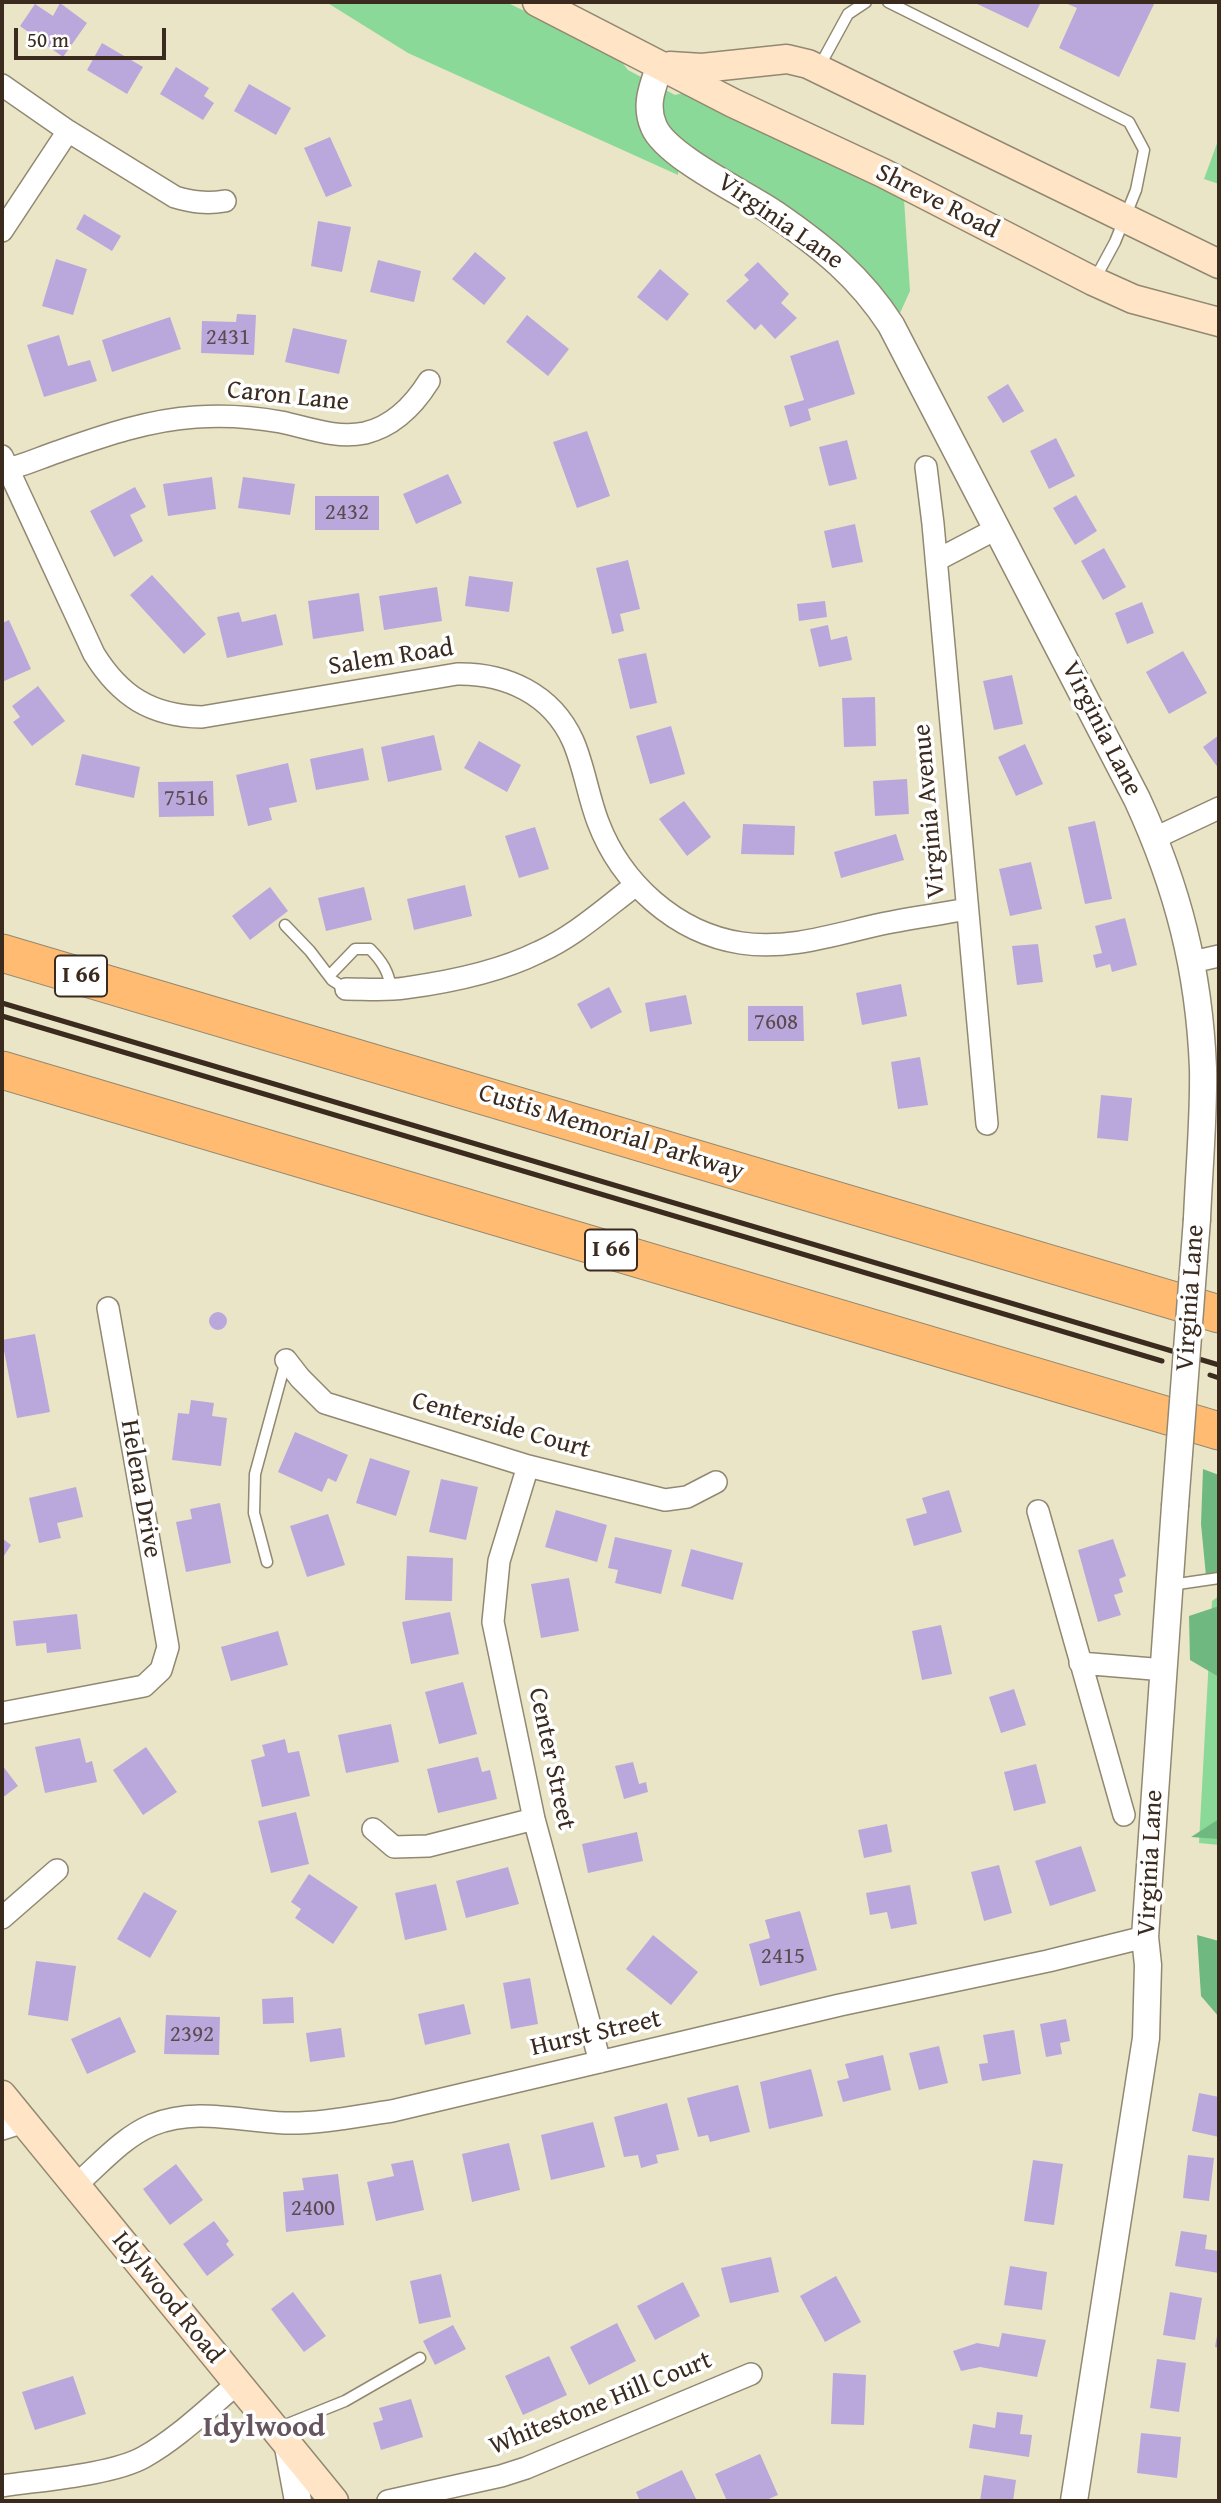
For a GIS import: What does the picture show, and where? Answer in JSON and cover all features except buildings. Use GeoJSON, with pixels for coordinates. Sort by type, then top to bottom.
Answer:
{"type":"FeatureCollection","features":[{"type":"Feature","properties":{"kind":"highway","name":"Custis Memorial Parkway"},"geometry":{"type":"LineString","coordinates":[[2,953],[1219,1314]]}},
{"type":"Feature","properties":{"kind":"highway","name":"I 66"},"geometry":{"type":"LineString","coordinates":[[2,1070],[1219,1431]]}},
{"type":"Feature","properties":{"kind":"main road","name":"Shreve Road"},"geometry":{"type":"LineString","coordinates":[[537,2],[733,103],[883,173],[1093,281],[1133,299],[1219,322]]}},
{"type":"Feature","properties":{"kind":"main road","name":"Shreve Road"},"geometry":{"type":"LineString","coordinates":[[660,65],[702,68],[787,60],[818,69],[1219,264]]}},
{"type":"Feature","properties":{"kind":"main road"},"geometry":{"type":"LineString","coordinates":[[733,103],[733,81],[741,69],[754,62]]}},
{"type":"Feature","properties":{"kind":"main road","name":"Idylwood Road"},"geometry":{"type":"LineString","coordinates":[[2,2095],[13,2126],[76,2185],[334,2501]]}},
{"type":"Feature","properties":{"kind":"street","name":"Virginia Lane"},"geometry":{"type":"LineString","coordinates":[[660,65],[649,99],[649,113],[660,137],[677,153],[774,214],[828,252],[851,272],[875,300],[891,325],[1056,640],[1155,838],[1186,932],[1192,962],[1203,1071],[1197,1219],[1145,1937],[1148,1965],[1146,2038],[1074,2501]]}},
{"type":"Feature","properties":{"kind":"street"},"geometry":{"type":"LineString","coordinates":[[2,85],[68,131],[175,197],[200,203],[225,201]]}},
{"type":"Feature","properties":{"kind":"street"},"geometry":{"type":"LineString","coordinates":[[2,231],[68,131]]}},
{"type":"Feature","properties":{"kind":"street","name":"Caron Lane"},"geometry":{"type":"LineString","coordinates":[[4,465],[153,422],[196,417],[249,418],[342,435],[365,433],[402,415],[429,381]]}},
{"type":"Feature","properties":{"kind":"street","name":"Salem Road"},"geometry":{"type":"LineString","coordinates":[[4,465],[94,654],[118,687],[138,701],[160,711],[185,717],[202,717],[457,674],[497,677],[517,684],[539,697],[564,723],[573,742],[598,823],[615,857],[636,885],[664,911],[708,935],[741,943],[803,943],[966,909]]}},
{"type":"Feature","properties":{"kind":"street","name":"Virginia Avenue"},"geometry":{"type":"LineString","coordinates":[[926,467],[937,560],[987,1124]]}},
{"type":"Feature","properties":{"kind":"street"},"geometry":{"type":"LineString","coordinates":[[937,560],[996,528]]}},
{"type":"Feature","properties":{"kind":"street"},"geometry":{"type":"LineString","coordinates":[[1155,838],[1219,808]]}},
{"type":"Feature","properties":{"kind":"street"},"geometry":{"type":"LineString","coordinates":[[346,989],[391,989],[453,979],[509,965],[540,952],[569,935],[636,885]]}},
{"type":"Feature","properties":{"kind":"street"},"geometry":{"type":"LineString","coordinates":[[1192,962],[1219,956]]}},
{"type":"Feature","properties":{"kind":"street","name":"Helena Drive"},"geometry":{"type":"LineString","coordinates":[[2,1713],[144,1686],[162,1670],[168,1647],[108,1308]]}},
{"type":"Feature","properties":{"kind":"street","name":"Centerside Court"},"geometry":{"type":"LineString","coordinates":[[286,1360],[325,1403],[528,1466],[665,1500],[687,1497],[716,1482]]}},
{"type":"Feature","properties":{"kind":"street","name":"Center Street"},"geometry":{"type":"LineString","coordinates":[[528,1466],[499,1561],[493,1622],[534,1819],[600,2062]]}},
{"type":"Feature","properties":{"kind":"street"},"geometry":{"type":"LineString","coordinates":[[1038,1511],[1124,1815]]}},
{"type":"Feature","properties":{"kind":"street"},"geometry":{"type":"LineString","coordinates":[[1080,1663],[1165,1670]]}},
{"type":"Feature","properties":{"kind":"street"},"geometry":{"type":"LineString","coordinates":[[373,1829],[394,1847],[428,1846],[534,1819]]}},
{"type":"Feature","properties":{"kind":"street"},"geometry":{"type":"LineString","coordinates":[[2,1918],[57,1870]]}},
{"type":"Feature","properties":{"kind":"street","name":"Hurst Street"},"geometry":{"type":"LineString","coordinates":[[76,2185],[136,2134],[174,2118],[198,2115],[286,2123],[335,2120],[392,2111],[1145,1937]]}},
{"type":"Feature","properties":{"kind":"street","name":"Whitestone Hill Court"},"geometry":{"type":"LineString","coordinates":[[387,2501],[526,2468],[751,2374]]}},
{"type":"Feature","properties":{"kind":"street"},"geometry":{"type":"LineString","coordinates":[[2,2486],[87,2473],[128,2464],[142,2458],[163,2445],[237,2384]]}},
{"type":"Feature","properties":{"kind":"street"},"geometry":{"type":"LineString","coordinates":[[281,2438],[298,2501]]}},
{"type":"Feature","properties":{"kind":"lane"},"geometry":{"type":"LineString","coordinates":[[818,69],[848,14],[866,2]]}},
{"type":"Feature","properties":{"kind":"lane"},"geometry":{"type":"LineString","coordinates":[[888,2],[1129,122],[1144,150],[1136,190],[1093,281]]}},
{"type":"Feature","properties":{"kind":"lane"},"geometry":{"type":"LineString","coordinates":[[285,926],[310,951],[329,976],[346,989]]}},
{"type":"Feature","properties":{"kind":"lane"},"geometry":{"type":"LineString","coordinates":[[329,976],[355,949],[370,949],[389,976],[391,989]]}},
{"type":"Feature","properties":{"kind":"lane"},"geometry":{"type":"LineString","coordinates":[[267,1562],[254,1513],[256,1474],[286,1360]]}},
{"type":"Feature","properties":{"kind":"lane"},"geometry":{"type":"LineString","coordinates":[[1171,1585],[1219,1578]]}},
{"type":"Feature","properties":{"kind":"lane"},"geometry":{"type":"LineString","coordinates":[[281,2438],[420,2358]]}},
{"type":"Feature","properties":{"kind":"green space"},"geometry":{"type":"Polygon","coordinates":[[[326,2],[506,2],[617,56],[628,70],[675,95],[686,92],[904,199],[910,291],[900,313],[842,249],[680,140],[678,175],[408,53],[326,2]]]}},
{"type":"Feature","properties":{"kind":"green space"},"geometry":{"type":"Polygon","coordinates":[[[1219,138],[1219,184],[1204,179],[1219,138]]]}},
{"type":"Feature","properties":{"kind":"green space"},"geometry":{"type":"Polygon","coordinates":[[[1203,1469],[1219,1475],[1219,1572],[1206,1576],[1201,1524],[1203,1469]]]}},
{"type":"Feature","properties":{"kind":"green space"},"geometry":{"type":"Polygon","coordinates":[[[1219,1596],[1219,1845],[1199,1843],[1212,1601],[1219,1596]]]}},
{"type":"Feature","properties":{"kind":"green space"},"geometry":{"type":"Polygon","coordinates":[[[1219,1606],[1219,1677],[1190,1660],[1189,1616],[1219,1606]]]}},
{"type":"Feature","properties":{"kind":"green space"},"geometry":{"type":"Polygon","coordinates":[[[1219,1819],[1219,1839],[1191,1837],[1219,1819]]]}},
{"type":"Feature","properties":{"kind":"green space"},"geometry":{"type":"Polygon","coordinates":[[[1197,1935],[1219,1941],[1219,2017],[1201,1996],[1197,1935]]]}},
{"type":"Feature","properties":{"kind":"railway"},"geometry":{"type":"LineString","coordinates":[[2,1003],[1219,1365]]}},
{"type":"Feature","properties":{"kind":"railway"},"geometry":{"type":"LineString","coordinates":[[2,1016],[1162,1361]]}},
{"type":"Feature","properties":{"kind":"railway"},"geometry":{"type":"LineString","coordinates":[[1210,1375],[1219,1378]]}},
{"type":"Feature","properties":{"kind":"district","name":"Idylwood"},"geometry":{"type":"Point","coordinates":[264,2428]}}]}
